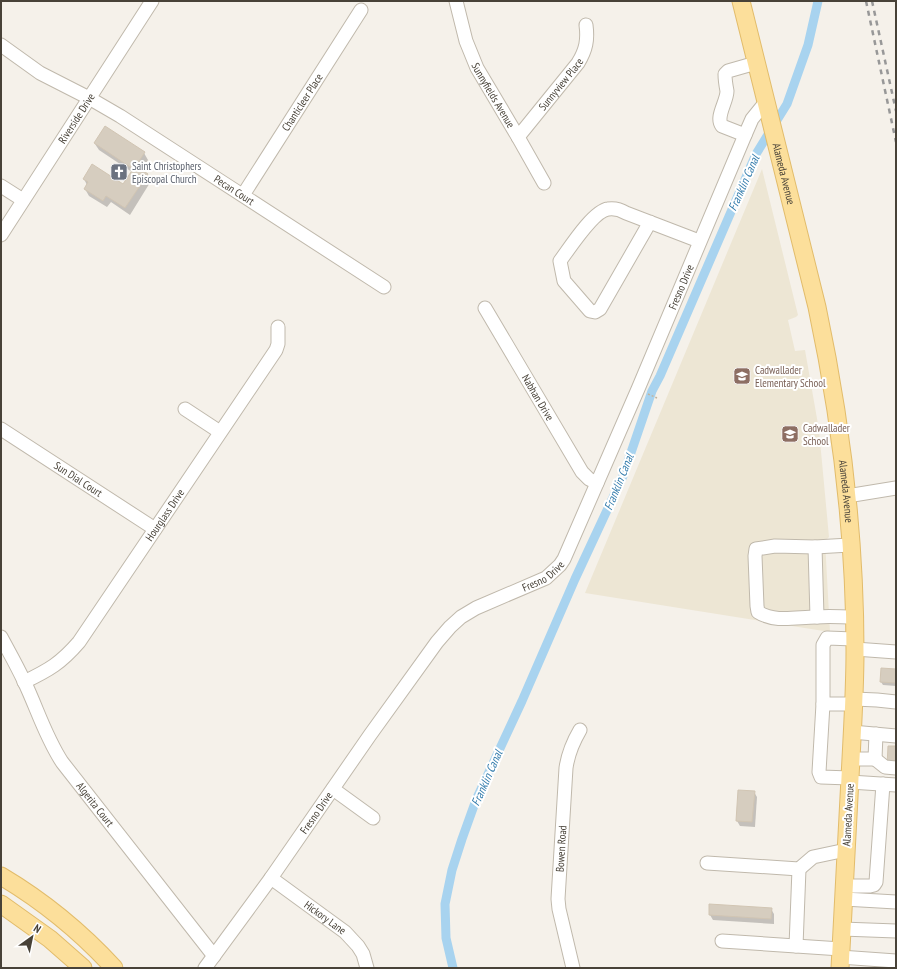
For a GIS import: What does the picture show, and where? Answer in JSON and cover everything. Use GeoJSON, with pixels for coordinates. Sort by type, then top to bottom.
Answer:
{"type":"FeatureCollection","features":[{"type":"Feature","properties":{"kind":"main road","name":"Alameda Avenue"},"geometry":{"type":"LineString","coordinates":[[741,1],[804,254],[826,351],[847,496],[854,617],[854,702],[840,958]]}},
{"type":"Feature","properties":{"kind":"main road"},"geometry":{"type":"LineString","coordinates":[[1,876],[52,910],[76,930],[114,968]]}},
{"type":"Feature","properties":{"kind":"main road"},"geometry":{"type":"LineString","coordinates":[[1,904],[50,938],[83,968]]}},
{"type":"Feature","properties":{"kind":"street","name":"Riverside Drive"},"geometry":{"type":"LineString","coordinates":[[1,235],[152,1]]}},
{"type":"Feature","properties":{"kind":"street","name":"Sunnyfields Avenue"},"geometry":{"type":"LineString","coordinates":[[456,1],[466,41],[474,62],[544,183]]}},
{"type":"Feature","properties":{"kind":"street","name":"Chanticleer Place"},"geometry":{"type":"LineString","coordinates":[[243,195],[361,10]]}},
{"type":"Feature","properties":{"kind":"street","name":"Sunnyview Place"},"geometry":{"type":"LineString","coordinates":[[518,137],[583,55],[586,45],[586,25]]}},
{"type":"Feature","properties":{"kind":"street","name":"Pecan Court"},"geometry":{"type":"LineString","coordinates":[[1,45],[40,73],[89,98],[243,195],[384,287]]}},
{"type":"Feature","properties":{"kind":"street"},"geometry":{"type":"LineString","coordinates":[[745,135],[722,126],[720,123],[727,90],[724,74],[728,71],[756,63]]}},
{"type":"Feature","properties":{"kind":"street","name":"Fresno Drive"},"geometry":{"type":"LineString","coordinates":[[210,964],[437,642],[461,617],[476,608],[546,578],[560,565],[638,389],[699,241],[752,119],[766,106]]}},
{"type":"Feature","properties":{"kind":"street"},"geometry":{"type":"LineString","coordinates":[[1,186],[23,200]]}},
{"type":"Feature","properties":{"kind":"street"},"geometry":{"type":"LineString","coordinates":[[650,222],[600,309],[597,312],[590,311],[564,281],[560,262],[593,218],[604,210],[619,210],[650,222],[699,241]]}},
{"type":"Feature","properties":{"kind":"street","name":"Nabhan Drive"},"geometry":{"type":"LineString","coordinates":[[485,308],[582,472],[589,479],[597,483]]}},
{"type":"Feature","properties":{"kind":"street","name":"Hourglass Drive"},"geometry":{"type":"LineString","coordinates":[[24,682],[49,670],[69,654],[79,642],[276,350],[278,344],[278,327]]}},
{"type":"Feature","properties":{"kind":"street"},"geometry":{"type":"LineString","coordinates":[[185,409],[220,432]]}},
{"type":"Feature","properties":{"kind":"street","name":"Sun Dial Court"},"geometry":{"type":"LineString","coordinates":[[1,429],[155,529]]}},
{"type":"Feature","properties":{"kind":"street"},"geometry":{"type":"LineString","coordinates":[[847,496],[896,488]]}},
{"type":"Feature","properties":{"kind":"street"},"geometry":{"type":"LineString","coordinates":[[850,545],[769,547],[756,549],[757,606],[758,612],[765,617],[776,619],[854,617]]}},
{"type":"Feature","properties":{"kind":"street"},"geometry":{"type":"LineString","coordinates":[[815,547],[817,617]]}},
{"type":"Feature","properties":{"kind":"street","name":"Algerita Court"},"geometry":{"type":"LineString","coordinates":[[1,637],[24,682],[45,732],[62,762],[210,964]]}},
{"type":"Feature","properties":{"kind":"street"},"geometry":{"type":"LineString","coordinates":[[896,652],[827,638],[823,644],[823,704],[819,772],[821,777],[896,785]]}},
{"type":"Feature","properties":{"kind":"street"},"geometry":{"type":"LineString","coordinates":[[823,704],[878,700],[896,702]]}},
{"type":"Feature","properties":{"kind":"street","name":"Bowen Road"},"geometry":{"type":"LineString","coordinates":[[574,968],[559,910],[558,899],[567,758],[580,730]]}},
{"type":"Feature","properties":{"kind":"street"},"geometry":{"type":"LineString","coordinates":[[852,732],[896,736]]}},
{"type":"Feature","properties":{"kind":"street"},"geometry":{"type":"LineString","coordinates":[[876,734],[875,759],[885,768],[896,768]]}},
{"type":"Feature","properties":{"kind":"street"},"geometry":{"type":"LineString","coordinates":[[851,759],[875,759]]}},
{"type":"Feature","properties":{"kind":"street"},"geometry":{"type":"LineString","coordinates":[[844,893],[874,885],[876,882],[883,784]]}},
{"type":"Feature","properties":{"kind":"street"},"geometry":{"type":"LineString","coordinates":[[333,789],[373,818]]}},
{"type":"Feature","properties":{"kind":"street"},"geometry":{"type":"LineString","coordinates":[[707,862],[799,869],[813,857],[846,850]]}},
{"type":"Feature","properties":{"kind":"street"},"geometry":{"type":"LineString","coordinates":[[796,946],[799,869]]}},
{"type":"Feature","properties":{"kind":"street","name":"Hickory Lane"},"geometry":{"type":"LineString","coordinates":[[271,878],[345,932],[363,954],[367,968]]}},
{"type":"Feature","properties":{"kind":"street"},"geometry":{"type":"LineString","coordinates":[[844,893],[896,902]]}},
{"type":"Feature","properties":{"kind":"street"},"geometry":{"type":"LineString","coordinates":[[842,929],[896,932]]}},
{"type":"Feature","properties":{"kind":"street"},"geometry":{"type":"LineString","coordinates":[[722,941],[796,946],[863,963],[896,961]]}},
{"type":"Feature","properties":{"kind":"path"},"geometry":{"type":"LineString","coordinates":[[644,392],[657,398]]}},
{"type":"Feature","properties":{"kind":"shaded area","name":"Cadwallader Elementary School"},"geometry":{"type":"Polygon","coordinates":[[[762,169],[798,315],[788,320],[795,351],[805,350],[819,430],[829,537],[825,541],[830,632],[585,593],[762,169]]]}},
{"type":"Feature","properties":{"kind":"building"},"geometry":{"type":"Polygon","coordinates":[[[105,126],[145,152],[136,166],[148,174],[125,208],[106,196],[103,201],[84,189],[88,182],[83,179],[92,164],[123,184],[133,169],[94,143],[105,126]]]}},
{"type":"Feature","properties":{"kind":"building"},"geometry":{"type":"Polygon","coordinates":[[[881,668],[896,669],[896,683],[880,682],[881,668]]]}},
{"type":"Feature","properties":{"kind":"building"},"geometry":{"type":"Polygon","coordinates":[[[888,746],[896,746],[896,766],[887,766],[888,746]]]}},
{"type":"Feature","properties":{"kind":"building"},"geometry":{"type":"Polygon","coordinates":[[[738,790],[755,791],[752,822],[736,821],[738,790]]]}},
{"type":"Feature","properties":{"kind":"building"},"geometry":{"type":"Polygon","coordinates":[[[709,904],[772,908],[771,919],[709,915],[709,904]]]}},
{"type":"Feature","properties":{"kind":"waterway","name":"Franklin Canal"},"geometry":{"type":"LineString","coordinates":[[453,968],[446,938],[445,904],[452,870],[476,800],[623,476],[652,391],[660,376],[756,154],[787,104],[808,45],[818,1]]}},
{"type":"Feature","properties":{"kind":"railway"},"geometry":{"type":"LineString","coordinates":[[866,1],[896,142]]}},
{"type":"Feature","properties":{"kind":"railway"},"geometry":{"type":"LineString","coordinates":[[872,1],[896,111]]}},
{"type":"Feature","properties":{"kind":"place","name":"Saint Christophers Episcopal Church"},"geometry":{"type":"Point","coordinates":[119,172]}},
{"type":"Feature","properties":{"kind":"place","name":"Cadwallader Elementary School"},"geometry":{"type":"Point","coordinates":[742,376]}},
{"type":"Feature","properties":{"kind":"place","name":"Cadwallader School"},"geometry":{"type":"Point","coordinates":[790,434]}}]}
